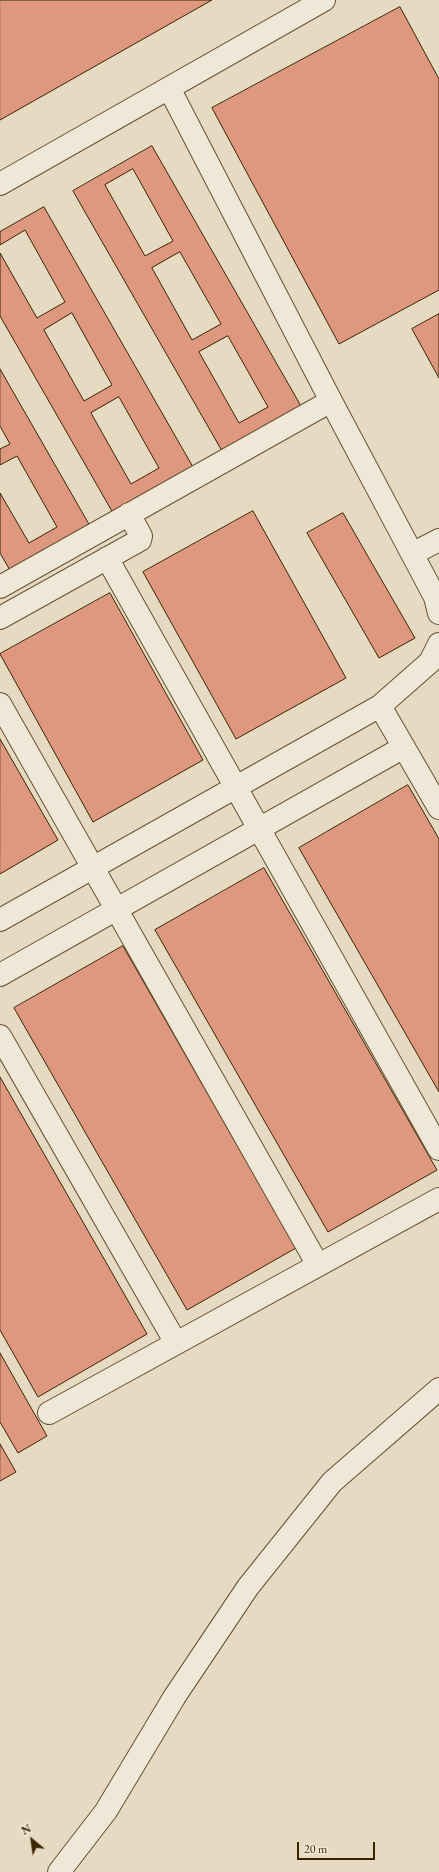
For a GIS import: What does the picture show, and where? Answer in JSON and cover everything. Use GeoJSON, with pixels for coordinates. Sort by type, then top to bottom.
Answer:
{"type":"FeatureCollection","features":[{"type":"Feature","properties":{"kind":"street"},"geometry":{"type":"LineString","coordinates":[[0,184],[324,0]]}},
{"type":"Feature","properties":{"kind":"street"},"geometry":{"type":"LineString","coordinates":[[169,88],[331,401],[435,597],[439,613]]}},
{"type":"Feature","properties":{"kind":"street"},"geometry":{"type":"LineString","coordinates":[[0,587],[331,401]]}},
{"type":"Feature","properties":{"kind":"street"},"geometry":{"type":"LineString","coordinates":[[0,618],[142,538],[129,514]]}},
{"type":"Feature","properties":{"kind":"street"},"geometry":{"type":"LineString","coordinates":[[412,554],[439,540]]}},
{"type":"Feature","properties":{"kind":"street"},"geometry":{"type":"LineString","coordinates":[[107,558],[439,1149]]}},
{"type":"Feature","properties":{"kind":"street"},"geometry":{"type":"LineString","coordinates":[[0,920],[380,706],[430,662],[439,644]]}},
{"type":"Feature","properties":{"kind":"street"},"geometry":{"type":"LineString","coordinates":[[0,704],[318,1266]]}},
{"type":"Feature","properties":{"kind":"street"},"geometry":{"type":"LineString","coordinates":[[380,706],[439,808]]}},
{"type":"Feature","properties":{"kind":"street"},"geometry":{"type":"LineString","coordinates":[[0,975],[404,747]]}},
{"type":"Feature","properties":{"kind":"street"},"geometry":{"type":"LineString","coordinates":[[0,1036],[176,1343]]}},
{"type":"Feature","properties":{"kind":"street"},"geometry":{"type":"LineString","coordinates":[[49,1413],[439,1199]]}},
{"type":"Feature","properties":{"kind":"street"},"geometry":{"type":"LineString","coordinates":[[59,1872],[106,1811],[175,1696],[248,1587],[332,1482],[439,1389]]}},
{"type":"Feature","properties":{"kind":"building"},"geometry":{"type":"Polygon","coordinates":[[[0,0],[212,0],[0,120],[0,0]]]}},
{"type":"Feature","properties":{"kind":"building"},"geometry":{"type":"Polygon","coordinates":[[[400,7],[439,79],[439,290],[339,344],[212,108],[400,7]]]}},
{"type":"Feature","properties":{"kind":"building"},"geometry":{"type":"Polygon","coordinates":[[[152,146],[301,406],[222,451],[73,191],[152,146]],[[133,169],[105,185],[145,256],[173,241],[133,169]],[[180,252],[152,268],[192,340],[221,324],[180,252]],[[228,336],[199,352],[239,423],[268,407],[228,336]]]}},
{"type":"Feature","properties":{"kind":"building"},"geometry":{"type":"Polygon","coordinates":[[[44,207],[193,467],[113,513],[0,316],[0,253],[37,318],[65,302],[25,230],[0,245],[0,232],[44,207]],[[72,313],[44,330],[84,401],[112,385],[72,313]],[[119,397],[91,413],[131,484],[159,468],[119,397]]]}},
{"type":"Feature","properties":{"kind":"building"},"geometry":{"type":"Polygon","coordinates":[[[439,314],[439,378],[412,329],[439,314]]]}},
{"type":"Feature","properties":{"kind":"building"},"geometry":{"type":"Polygon","coordinates":[[[0,369],[90,526],[11,572],[0,553],[0,493],[29,543],[57,527],[17,456],[0,465],[0,449],[10,444],[0,426],[0,369]]]}},
{"type":"Feature","properties":{"kind":"building"},"geometry":{"type":"Polygon","coordinates":[[[253,511],[346,678],[236,739],[143,572],[253,511]]]}},
{"type":"Feature","properties":{"kind":"building"},"geometry":{"type":"Polygon","coordinates":[[[343,513],[415,638],[379,658],[307,533],[343,513]]]}},
{"type":"Feature","properties":{"kind":"building"},"geometry":{"type":"Polygon","coordinates":[[[110,593],[203,760],[93,822],[0,654],[110,593]]]}},
{"type":"Feature","properties":{"kind":"building"},"geometry":{"type":"Polygon","coordinates":[[[0,739],[58,840],[0,874],[0,739]]]}},
{"type":"Feature","properties":{"kind":"building"},"geometry":{"type":"Polygon","coordinates":[[[408,785],[439,839],[439,1092],[299,848],[408,785]]]}},
{"type":"Feature","properties":{"kind":"building"},"geometry":{"type":"Polygon","coordinates":[[[264,868],[437,1170],[328,1232],[155,930],[264,868]]]}},
{"type":"Feature","properties":{"kind":"building"},"geometry":{"type":"Polygon","coordinates":[[[123,946],[296,1248],[187,1310],[14,1008],[123,946]]]}},
{"type":"Feature","properties":{"kind":"building"},"geometry":{"type":"Polygon","coordinates":[[[0,1077],[147,1334],[38,1397],[0,1330],[0,1077]]]}},
{"type":"Feature","properties":{"kind":"building"},"geometry":{"type":"Polygon","coordinates":[[[0,1353],[47,1436],[18,1453],[0,1422],[0,1353]]]}},
{"type":"Feature","properties":{"kind":"building"},"geometry":{"type":"Polygon","coordinates":[[[0,1444],[16,1472],[0,1481],[0,1444]]]}}]}
